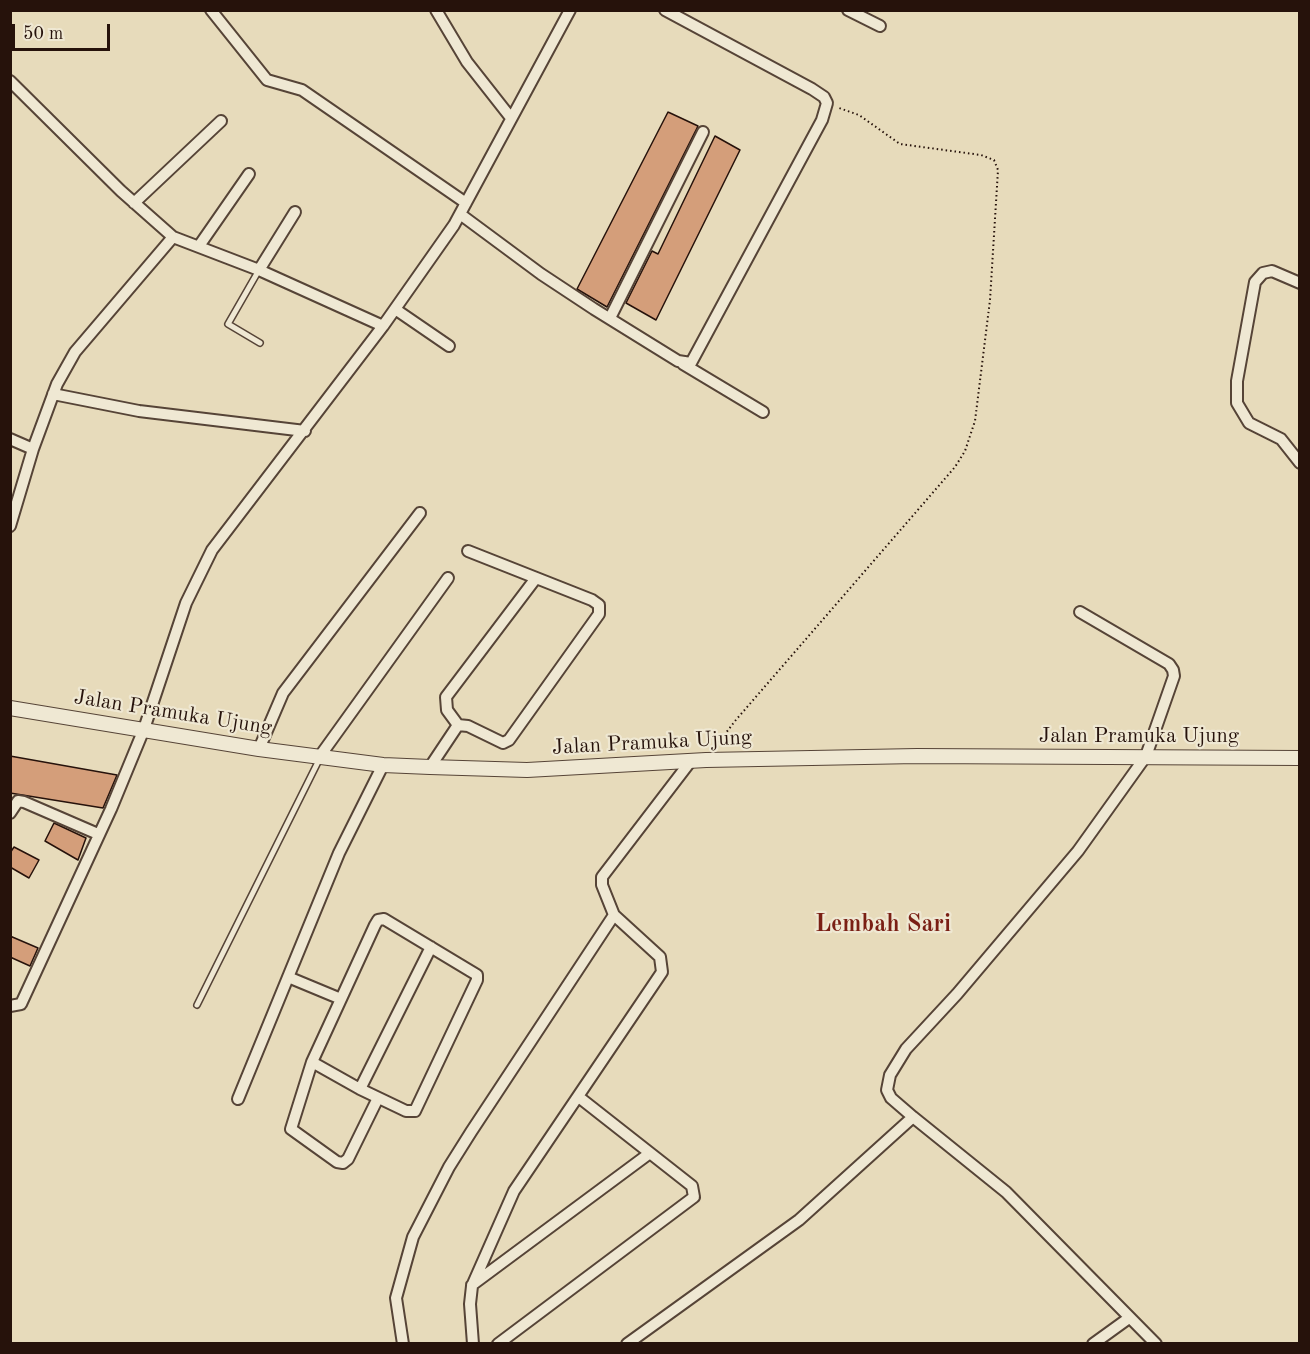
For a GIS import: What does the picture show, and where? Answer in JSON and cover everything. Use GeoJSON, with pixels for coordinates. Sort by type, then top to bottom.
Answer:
{"type":"FeatureCollection","features":[{"type":"Feature","properties":{"kind":"street"},"geometry":{"type":"LineString","coordinates":[[211,10],[267,80],[302,90],[317,99],[466,203]]}},
{"type":"Feature","properties":{"kind":"street"},"geometry":{"type":"LineString","coordinates":[[436,10],[467,62],[511,118]]}},
{"type":"Feature","properties":{"kind":"street"},"geometry":{"type":"LineString","coordinates":[[10,1006],[21,1004],[98,834],[144,729],[186,603],[212,550],[383,326],[460,214],[570,10]]}},
{"type":"Feature","properties":{"kind":"street"},"geometry":{"type":"LineString","coordinates":[[664,10],[812,89],[825,97],[827,103],[822,120],[691,363],[683,364]]}},
{"type":"Feature","properties":{"kind":"street"},"geometry":{"type":"LineString","coordinates":[[848,10],[880,26]]}},
{"type":"Feature","properties":{"kind":"street"},"geometry":{"type":"LineString","coordinates":[[10,81],[134,203],[173,237],[259,270],[383,326]]}},
{"type":"Feature","properties":{"kind":"street"},"geometry":{"type":"LineString","coordinates":[[134,203],[221,121]]}},
{"type":"Feature","properties":{"kind":"street"},"geometry":{"type":"LineString","coordinates":[[610,318],[703,132]]}},
{"type":"Feature","properties":{"kind":"street"},"geometry":{"type":"LineString","coordinates":[[199,246],[249,174]]}},
{"type":"Feature","properties":{"kind":"street"},"geometry":{"type":"LineString","coordinates":[[259,270],[296,212]]}},
{"type":"Feature","properties":{"kind":"street"},"geometry":{"type":"LineString","coordinates":[[460,214],[542,274],[763,412]]}},
{"type":"Feature","properties":{"kind":"street"},"geometry":{"type":"LineString","coordinates":[[10,526],[33,449],[53,394],[75,351],[173,237]]}},
{"type":"Feature","properties":{"kind":"street"},"geometry":{"type":"LineString","coordinates":[[1299,283],[1272,272],[1263,273],[1255,282],[1237,381],[1237,403],[1249,423],[1281,440],[1299,463]]}},
{"type":"Feature","properties":{"kind":"street"},"geometry":{"type":"LineString","coordinates":[[395,309],[449,346]]}},
{"type":"Feature","properties":{"kind":"street"},"geometry":{"type":"LineString","coordinates":[[53,394],[139,411],[305,431]]}},
{"type":"Feature","properties":{"kind":"street"},"geometry":{"type":"LineString","coordinates":[[10,439],[33,449]]}},
{"type":"Feature","properties":{"kind":"street"},"geometry":{"type":"LineString","coordinates":[[259,749],[283,693],[312,651],[420,513]]}},
{"type":"Feature","properties":{"kind":"street"},"geometry":{"type":"LineString","coordinates":[[468,551],[592,600],[598,605],[599,614],[509,740],[503,743],[468,726],[458,725],[447,710],[446,697],[536,578]]}},
{"type":"Feature","properties":{"kind":"street"},"geometry":{"type":"LineString","coordinates":[[321,756],[448,578]]}},
{"type":"Feature","properties":{"kind":"street"},"geometry":{"type":"LineString","coordinates":[[1080,612],[1169,664],[1173,669],[1174,676],[1146,756],[1078,851],[964,986],[906,1049],[890,1075],[887,1090],[891,1098],[913,1117],[1006,1192],[1156,1344]]}},
{"type":"Feature","properties":{"kind":"street","name":"Jalan Pramuka Ujung"},"geometry":{"type":"LineString","coordinates":[[10,708],[259,749],[383,765],[430,767],[527,770],[706,760],[917,756],[1299,758]]}},
{"type":"Feature","properties":{"kind":"street"},"geometry":{"type":"LineString","coordinates":[[430,767],[458,725]]}},
{"type":"Feature","properties":{"kind":"street"},"geometry":{"type":"LineString","coordinates":[[473,1344],[470,1304],[472,1286],[514,1191],[580,1098],[662,972],[660,957],[614,915],[602,885],[602,877],[690,762]]}},
{"type":"Feature","properties":{"kind":"street"},"geometry":{"type":"LineString","coordinates":[[238,1099],[339,853],[383,765]]}},
{"type":"Feature","properties":{"kind":"street"},"geometry":{"type":"LineString","coordinates":[[10,813],[18,801],[24,802],[98,834]]}},
{"type":"Feature","properties":{"kind":"street"},"geometry":{"type":"LineString","coordinates":[[403,1344],[396,1298],[413,1237],[465,1141],[614,915]]}},
{"type":"Feature","properties":{"kind":"street"},"geometry":{"type":"LineString","coordinates":[[312,1062],[360,1089],[405,1110],[418,1109],[477,980],[474,972],[384,919],[378,920],[312,1062],[291,1129],[338,1162],[343,1163],[348,1159],[378,1098]]}},
{"type":"Feature","properties":{"kind":"street"},"geometry":{"type":"LineString","coordinates":[[360,1089],[431,947]]}},
{"type":"Feature","properties":{"kind":"street"},"geometry":{"type":"LineString","coordinates":[[288,977],[341,999]]}},
{"type":"Feature","properties":{"kind":"street"},"geometry":{"type":"LineString","coordinates":[[498,1344],[694,1197],[692,1186],[580,1098]]}},
{"type":"Feature","properties":{"kind":"street"},"geometry":{"type":"LineString","coordinates":[[627,1344],[799,1220],[913,1117]]}},
{"type":"Feature","properties":{"kind":"street"},"geometry":{"type":"LineString","coordinates":[[472,1286],[650,1153]]}},
{"type":"Feature","properties":{"kind":"street"},"geometry":{"type":"LineString","coordinates":[[1093,1344],[1129,1318]]}},
{"type":"Feature","properties":{"kind":"lane"},"geometry":{"type":"LineString","coordinates":[[259,270],[228,324],[260,344]]}},
{"type":"Feature","properties":{"kind":"lane"},"geometry":{"type":"LineString","coordinates":[[197,1005],[321,756]]}},
{"type":"Feature","properties":{"kind":"path"},"geometry":{"type":"LineString","coordinates":[[706,760],[735,721],[955,467],[965,451],[975,421],[990,300],[998,180],[994,160],[981,155],[900,144],[859,115],[827,103]]}},
{"type":"Feature","properties":{"kind":"building"},"geometry":{"type":"Polygon","coordinates":[[[668,112],[698,126],[607,307],[577,289],[668,112]]]}},
{"type":"Feature","properties":{"kind":"building"},"geometry":{"type":"Polygon","coordinates":[[[715,136],[740,150],[656,320],[626,303],[652,251],[658,254],[715,136]]]}},
{"type":"Feature","properties":{"kind":"building"},"geometry":{"type":"Polygon","coordinates":[[[10,756],[117,775],[103,808],[10,793],[10,756]]]}},
{"type":"Feature","properties":{"kind":"building"},"geometry":{"type":"Polygon","coordinates":[[[54,823],[86,838],[78,860],[45,841],[54,823]]]}},
{"type":"Feature","properties":{"kind":"building"},"geometry":{"type":"Polygon","coordinates":[[[14,847],[39,860],[29,878],[10,867],[10,853],[14,847]]]}},
{"type":"Feature","properties":{"kind":"building"},"geometry":{"type":"Polygon","coordinates":[[[10,936],[38,948],[30,966],[10,957],[10,936]]]}},
{"type":"Feature","properties":{"kind":"district","name":"Lembah Sari"},"geometry":{"type":"Point","coordinates":[883,925]}}]}
